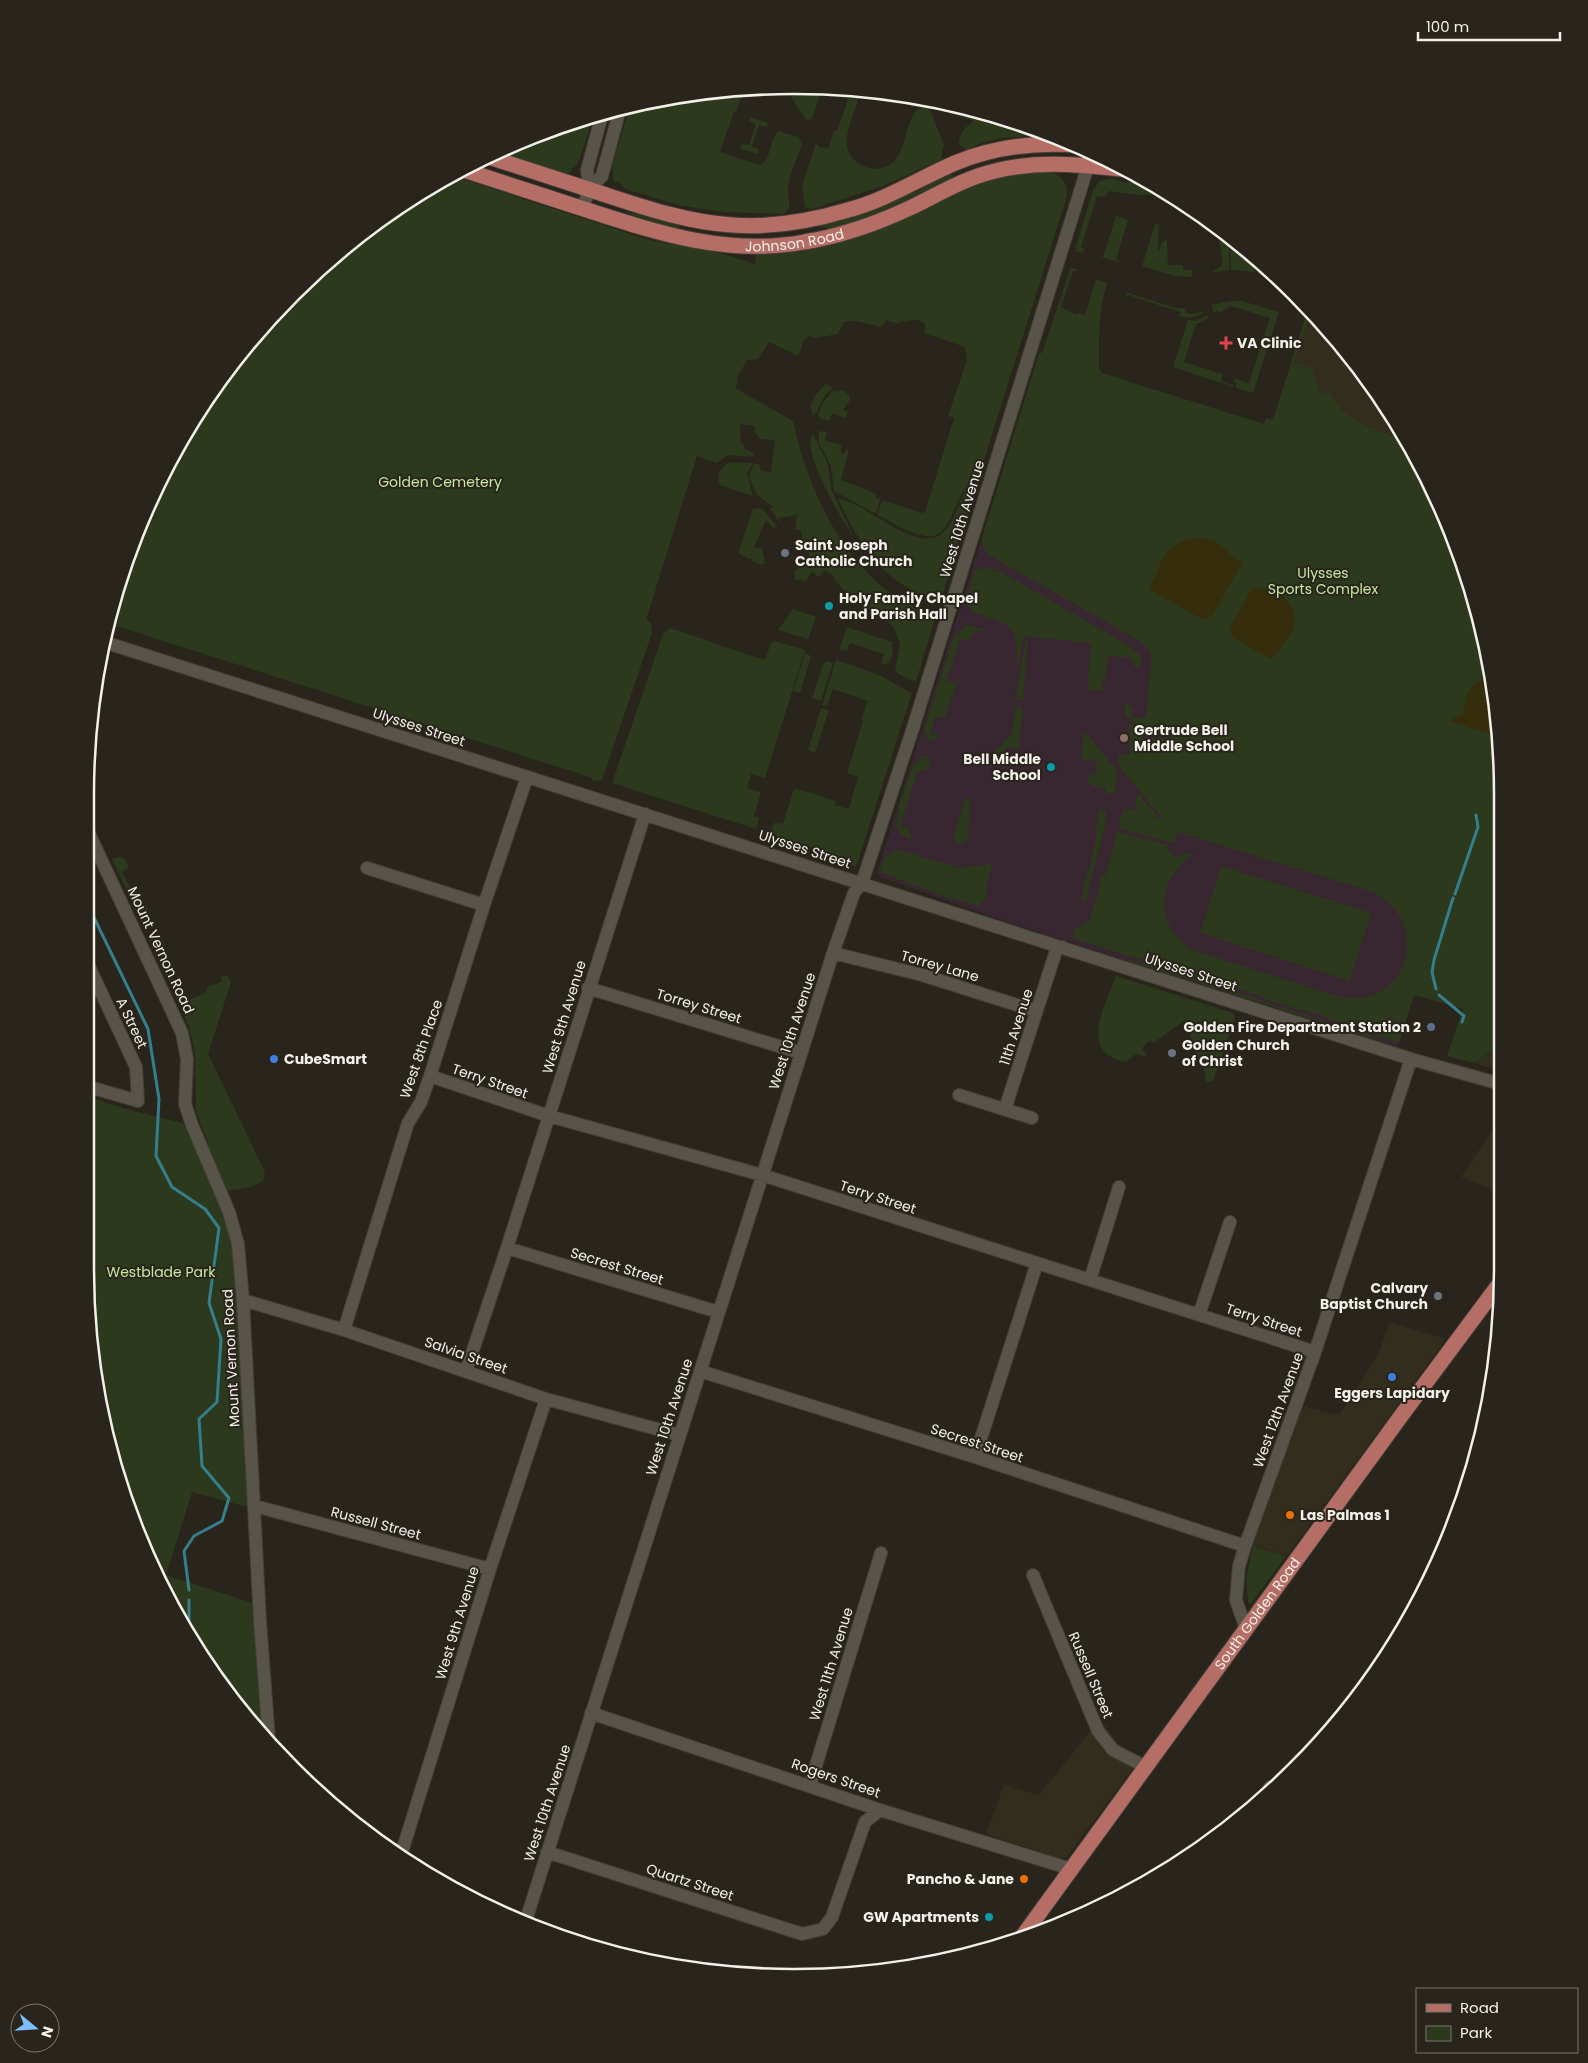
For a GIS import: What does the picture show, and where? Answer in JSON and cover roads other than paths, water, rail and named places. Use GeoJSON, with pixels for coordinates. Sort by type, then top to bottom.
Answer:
{"type":"FeatureCollection","features":[{"type":"Feature","properties":{"kind":"main road","name":"Johnson Road"},"geometry":{"type":"LineString","coordinates":[[498,160],[661,212],[698,221],[734,225],[780,224],[829,215],[881,199],[954,164],[992,151],[1023,145],[1057,145]]}},
{"type":"Feature","properties":{"kind":"main road","name":"Johnson Road"},"geometry":{"type":"LineString","coordinates":[[472,173],[691,241],[757,247],[780,246],[822,239],[859,229],[893,216],[969,180],[995,171],[1036,164],[1090,160]]}},
{"type":"Feature","properties":{"kind":"main road","name":"South Golden Road"},"geometry":{"type":"LineString","coordinates":[[1027,1929],[1494,1292]]}},
{"type":"Feature","properties":{"kind":"street"},"geometry":{"type":"LineString","coordinates":[[589,189],[602,176],[618,117]]}},
{"type":"Feature","properties":{"kind":"street"},"geometry":{"type":"LineString","coordinates":[[583,208],[589,189],[587,170],[600,122]]}},
{"type":"Feature","properties":{"kind":"street","name":"West 10th Avenue"},"geometry":{"type":"LineString","coordinates":[[527,1916],[833,954],[854,893],[862,883],[913,728],[1090,160]]}},
{"type":"Feature","properties":{"kind":"street","name":"Ulysses Street"},"geometry":{"type":"LineString","coordinates":[[110,644],[862,883],[1059,951],[1494,1082]]}},
{"type":"Feature","properties":{"kind":"street","name":"West 8th Place"},"geometry":{"type":"LineString","coordinates":[[344,1330],[408,1123],[421,1102],[430,1076],[527,777]]}},
{"type":"Feature","properties":{"kind":"street","name":"West 9th Avenue"},"geometry":{"type":"LineString","coordinates":[[466,1371],[645,814]]}},
{"type":"Feature","properties":{"kind":"street","name":"Mount Vernon Road"},"geometry":{"type":"LineString","coordinates":[[94,844],[182,1033],[187,1060],[185,1104],[192,1125],[230,1212],[238,1244],[243,1300],[260,1621],[268,1731]]}},
{"type":"Feature","properties":{"kind":"street"},"geometry":{"type":"LineString","coordinates":[[368,868],[484,905]]}},
{"type":"Feature","properties":{"kind":"street","name":"11th Avenue"},"geometry":{"type":"LineString","coordinates":[[1005,1109],[1036,1011],[1059,951]]}},
{"type":"Feature","properties":{"kind":"street","name":"Torrey Lane"},"geometry":{"type":"LineString","coordinates":[[833,954],[922,975],[1036,1011]]}},
{"type":"Feature","properties":{"kind":"street","name":"A Street"},"geometry":{"type":"LineString","coordinates":[[94,977],[136,1067],[138,1101],[94,1088]]}},
{"type":"Feature","properties":{"kind":"street","name":"Torrey Street"},"geometry":{"type":"LineString","coordinates":[[588,988],[801,1053]]}},
{"type":"Feature","properties":{"kind":"street","name":"West 12th Avenue"},"geometry":{"type":"LineString","coordinates":[[1246,1629],[1236,1600],[1239,1566],[1315,1352],[1411,1058]]}},
{"type":"Feature","properties":{"kind":"street","name":"Terry Street"},"geometry":{"type":"LineString","coordinates":[[430,1076],[549,1116],[762,1175],[1315,1352]]}},
{"type":"Feature","properties":{"kind":"street"},"geometry":{"type":"LineString","coordinates":[[959,1095],[1032,1118]]}},
{"type":"Feature","properties":{"kind":"street"},"geometry":{"type":"LineString","coordinates":[[1090,1280],[1119,1187]]}},
{"type":"Feature","properties":{"kind":"street"},"geometry":{"type":"LineString","coordinates":[[1199,1315],[1230,1222]]}},
{"type":"Feature","properties":{"kind":"street","name":"Secrest Street"},"geometry":{"type":"LineString","coordinates":[[507,1248],[718,1312]]}},
{"type":"Feature","properties":{"kind":"street"},"geometry":{"type":"LineString","coordinates":[[975,1457],[1037,1263]]}},
{"type":"Feature","properties":{"kind":"street","name":"Salvia Street"},"geometry":{"type":"LineString","coordinates":[[243,1300],[344,1330],[546,1399],[679,1435]]}},
{"type":"Feature","properties":{"kind":"street","name":"Secrest Street"},"geometry":{"type":"LineString","coordinates":[[700,1370],[975,1457],[1245,1546]]}},
{"type":"Feature","properties":{"kind":"street","name":"West 9th Avenue"},"geometry":{"type":"LineString","coordinates":[[403,1849],[490,1569],[546,1399]]}},
{"type":"Feature","properties":{"kind":"street","name":"Russell Street"},"geometry":{"type":"LineString","coordinates":[[255,1506],[490,1569]]}},
{"type":"Feature","properties":{"kind":"street","name":"West 11th Avenue"},"geometry":{"type":"LineString","coordinates":[[810,1785],[881,1553]]}},
{"type":"Feature","properties":{"kind":"street","name":"Russell Street"},"geometry":{"type":"LineString","coordinates":[[1033,1575],[1098,1731],[1113,1750],[1146,1767]]}},
{"type":"Feature","properties":{"kind":"street","name":"Rogers Street"},"geometry":{"type":"LineString","coordinates":[[591,1713],[880,1810],[1071,1869]]}},
{"type":"Feature","properties":{"kind":"street","name":"Quartz Street"},"geometry":{"type":"LineString","coordinates":[[547,1852],[802,1934],[823,1929],[832,1916],[865,1822],[880,1810]]}},
{"type":"Feature","properties":{"kind":"waterway"},"geometry":{"type":"LineString","coordinates":[[1455,894],[1478,827],[1476,815]]}},
{"type":"Feature","properties":{"kind":"waterway"},"geometry":{"type":"LineString","coordinates":[[1436,989],[1432,972],[1434,960],[1453,898]]}},
{"type":"Feature","properties":{"kind":"waterway"},"geometry":{"type":"LineString","coordinates":[[94,918],[148,1029],[159,1099],[156,1156],[172,1187],[205,1209],[219,1228],[209,1303],[221,1339],[217,1402],[199,1419],[202,1466],[229,1498],[222,1521],[194,1536],[184,1551],[189,1590]]}},
{"type":"Feature","properties":{"kind":"waterway"},"geometry":{"type":"LineString","coordinates":[[1439,995],[1464,1016],[1462,1022]]}},
{"type":"Feature","properties":{"kind":"waterway"},"geometry":{"type":"LineString","coordinates":[[189,1600],[189,1621]]}},
{"type":"Feature","properties":{"kind":"place","name":"VA Clinic"},"geometry":{"type":"Point","coordinates":[1226,343]}},
{"type":"Feature","properties":{"kind":"place","name":"Saint Joseph Catholic Church"},"geometry":{"type":"Point","coordinates":[785,553]}},
{"type":"Feature","properties":{"kind":"place","name":"Holy Family Chapel and Parish Hall"},"geometry":{"type":"Point","coordinates":[829,606]}},
{"type":"Feature","properties":{"kind":"place","name":"Gertrude Bell Middle School"},"geometry":{"type":"Point","coordinates":[1124,738]}},
{"type":"Feature","properties":{"kind":"place","name":"Bell Middle School"},"geometry":{"type":"Point","coordinates":[1051,767]}},
{"type":"Feature","properties":{"kind":"place","name":"Golden Fire Department Station 2"},"geometry":{"type":"Point","coordinates":[1431,1027]}},
{"type":"Feature","properties":{"kind":"place","name":"Golden Church of Christ"},"geometry":{"type":"Point","coordinates":[1172,1053]}},
{"type":"Feature","properties":{"kind":"place","name":"CubeSmart"},"geometry":{"type":"Point","coordinates":[274,1059]}},
{"type":"Feature","properties":{"kind":"place","name":"Calvary Baptist Church"},"geometry":{"type":"Point","coordinates":[1438,1296]}},
{"type":"Feature","properties":{"kind":"place","name":"Eggers Lapidary"},"geometry":{"type":"Point","coordinates":[1392,1377]}},
{"type":"Feature","properties":{"kind":"place","name":"Las Palmas 1"},"geometry":{"type":"Point","coordinates":[1290,1515]}},
{"type":"Feature","properties":{"kind":"place","name":"Pancho & Jane"},"geometry":{"type":"Point","coordinates":[1024,1879]}},
{"type":"Feature","properties":{"kind":"place","name":"GW Apartments"},"geometry":{"type":"Point","coordinates":[989,1917]}},
{"type":"Feature","properties":{"kind":"park label","name":"Golden Cemetery"},"geometry":{"type":"Point","coordinates":[440,482]}},
{"type":"Feature","properties":{"kind":"park label","name":"Ulysses Sports Complex"},"geometry":{"type":"Point","coordinates":[1323,582]}},
{"type":"Feature","properties":{"kind":"park label","name":"Westblade Park"},"geometry":{"type":"Point","coordinates":[161,1272]}}]}
